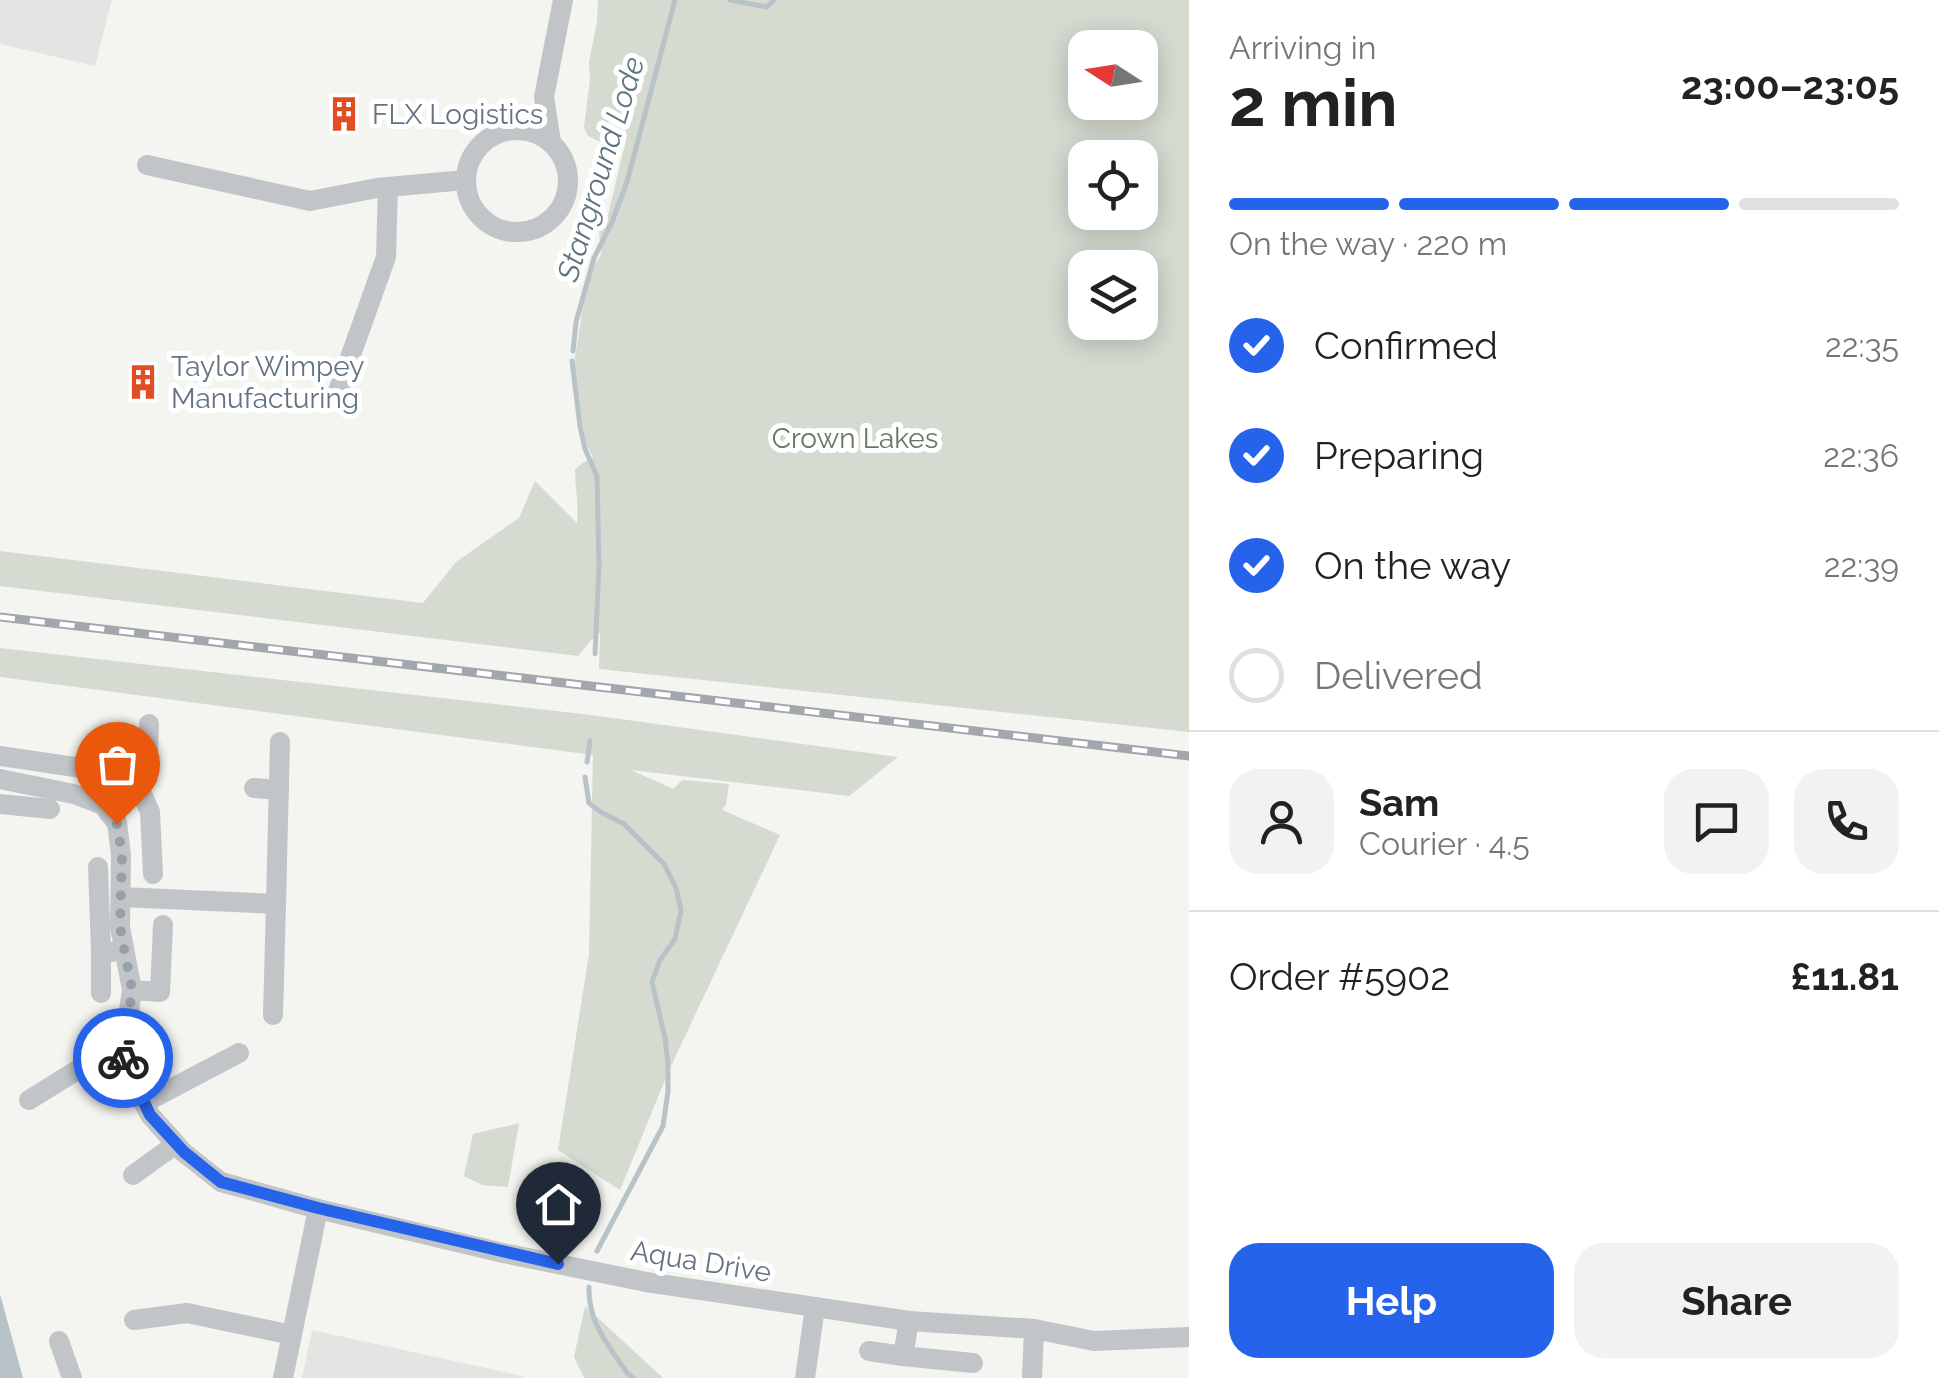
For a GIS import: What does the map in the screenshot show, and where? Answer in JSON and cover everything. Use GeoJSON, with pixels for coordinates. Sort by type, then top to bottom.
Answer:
{"type":"FeatureCollection","features":[{"type":"Feature","properties":{"kind":"street"},"geometry":{"type":"LineString","coordinates":[[551,142],[544,97],[563,0]]}},
{"type":"Feature","properties":{"kind":"street"},"geometry":{"type":"LineString","coordinates":[[515,130],[544,97]]}},
{"type":"Feature","properties":{"kind":"street"},"geometry":{"type":"LineString","coordinates":[[515,130],[534,132],[551,142],[566,164],[569,189],[558,213],[538,229],[513,234],[488,225],[471,206],[466,180],[472,156],[490,137],[515,130]]}},
{"type":"Feature","properties":{"kind":"street"},"geometry":{"type":"LineString","coordinates":[[147,165],[310,202],[388,187],[466,180]]}},
{"type":"Feature","properties":{"kind":"street"},"geometry":{"type":"LineString","coordinates":[[337,394],[386,257],[388,187]]}},
{"type":"Feature","properties":{"kind":"street"},"geometry":{"type":"LineString","coordinates":[[108,812],[146,779],[149,724]]}},
{"type":"Feature","properties":{"kind":"street"},"geometry":{"type":"LineString","coordinates":[[273,1015],[280,742]]}},
{"type":"Feature","properties":{"kind":"street"},"geometry":{"type":"LineString","coordinates":[[0,756],[114,774],[138,785],[150,812],[153,874]]}},
{"type":"Feature","properties":{"kind":"street"},"geometry":{"type":"LineString","coordinates":[[0,779],[74,794],[103,805],[117,824],[122,855],[120,927],[132,990],[121,1043],[29,1100]]}},
{"type":"Feature","properties":{"kind":"street"},"geometry":{"type":"LineString","coordinates":[[254,788],[279,790]]}},
{"type":"Feature","properties":{"kind":"street"},"geometry":{"type":"LineString","coordinates":[[0,804],[50,810]]}},
{"type":"Feature","properties":{"kind":"street"},"geometry":{"type":"LineString","coordinates":[[98,868],[101,994]]}},
{"type":"Feature","properties":{"kind":"street"},"geometry":{"type":"LineString","coordinates":[[120,896],[276,904]]}},
{"type":"Feature","properties":{"kind":"street"},"geometry":{"type":"LineString","coordinates":[[132,990],[159,1002],[163,925]]}},
{"type":"Feature","properties":{"kind":"street"},"geometry":{"type":"LineString","coordinates":[[101,951],[124,952]]}},
{"type":"Feature","properties":{"kind":"street","name":"Aqua Drive"},"geometry":{"type":"LineString","coordinates":[[121,1043],[122,1057],[150,1115],[176,1144],[221,1182],[503,1252],[646,1282],[910,1321],[1034,1329],[1094,1341],[1189,1337]]}},
{"type":"Feature","properties":{"kind":"street"},"geometry":{"type":"LineString","coordinates":[[144,1103],[239,1053]]}},
{"type":"Feature","properties":{"kind":"street"},"geometry":{"type":"LineString","coordinates":[[133,1175],[176,1144]]}},
{"type":"Feature","properties":{"kind":"street"},"geometry":{"type":"LineString","coordinates":[[283,1378],[318,1208]]}},
{"type":"Feature","properties":{"kind":"street"},"geometry":{"type":"LineString","coordinates":[[806,1378],[815,1306]]}},
{"type":"Feature","properties":{"kind":"street"},"geometry":{"type":"LineString","coordinates":[[134,1320],[187,1313],[292,1335]]}},
{"type":"Feature","properties":{"kind":"street"},"geometry":{"type":"LineString","coordinates":[[904,1356],[910,1321]]}},
{"type":"Feature","properties":{"kind":"street"},"geometry":{"type":"LineString","coordinates":[[1032,1378],[1034,1329]]}},
{"type":"Feature","properties":{"kind":"street"},"geometry":{"type":"LineString","coordinates":[[59,1341],[72,1378]]}},
{"type":"Feature","properties":{"kind":"street"},"geometry":{"type":"LineString","coordinates":[[869,1352],[972,1364]]}},
{"type":"Feature","properties":{"kind":"shaded area"},"geometry":{"type":"Polygon","coordinates":[[[0,0],[112,0],[95,66],[0,44],[0,0]]]}},
{"type":"Feature","properties":{"kind":"shaded area"},"geometry":{"type":"Polygon","coordinates":[[[0,1294],[23,1378],[0,1378],[0,1294]]]}},
{"type":"Feature","properties":{"kind":"shaded area"},"geometry":{"type":"Polygon","coordinates":[[[312,1330],[522,1376],[524,1378],[302,1378],[312,1330]]]}},
{"type":"Feature","properties":{"kind":"green space","name":"Crown Lakes"},"geometry":{"type":"Polygon","coordinates":[[[598,0],[1189,0],[1189,732],[599,669],[600,633],[578,656],[0,586],[0,551],[423,603],[456,562],[519,518],[535,481],[577,523],[575,470],[593,457],[586,444],[573,369],[588,275],[601,255],[599,230],[607,219],[626,140],[625,125],[615,118],[606,124],[603,143],[588,136],[584,127],[598,0]]]}},
{"type":"Feature","properties":{"kind":"green space"},"geometry":{"type":"Polygon","coordinates":[[[0,648],[591,715],[898,757],[849,796],[631,770],[673,789],[682,780],[729,784],[722,810],[780,835],[670,1068],[620,1190],[558,1150],[589,954],[593,755],[0,677],[0,648]]]}},
{"type":"Feature","properties":{"kind":"green space"},"geometry":{"type":"Polygon","coordinates":[[[519,1123],[508,1187],[482,1185],[464,1176],[473,1134],[519,1123]]]}},
{"type":"Feature","properties":{"kind":"green space"},"geometry":{"type":"Polygon","coordinates":[[[585,1306],[663,1378],[584,1378],[574,1357],[585,1306]]]}},
{"type":"Feature","properties":{"kind":"waterway","name":"Stanground Lode"},"geometry":{"type":"LineString","coordinates":[[573,351],[576,322],[594,258],[627,182],[675,0]]}},
{"type":"Feature","properties":{"kind":"waterway"},"geometry":{"type":"LineString","coordinates":[[730,0],[767,7],[774,0]]}},
{"type":"Feature","properties":{"kind":"waterway","name":"Stanground Lode"},"geometry":{"type":"LineString","coordinates":[[572,361],[580,426],[597,476],[599,566],[595,654]]}},
{"type":"Feature","properties":{"kind":"waterway"},"geometry":{"type":"LineString","coordinates":[[587,762],[590,741]]}},
{"type":"Feature","properties":{"kind":"waterway","name":"Stanground Lode"},"geometry":{"type":"LineString","coordinates":[[585,777],[589,803],[624,824],[664,864],[681,910],[675,939],[660,960],[652,982],[668,1065],[663,1126],[597,1251]]}},
{"type":"Feature","properties":{"kind":"waterway","name":"Stanground Lode"},"geometry":{"type":"LineString","coordinates":[[589,1287],[600,1333],[633,1378]]}},
{"type":"Feature","properties":{"kind":"railway"},"geometry":{"type":"LineString","coordinates":[[0,617],[1189,756]]}},
{"type":"Feature","properties":{"kind":"way so far"},"geometry":{"type":"LineString","coordinates":[[117,824],[122,855],[120,927],[132,990],[121,1043],[123,1058]]}},
{"type":"Feature","properties":{"kind":"place","name":"FLX Logistics"},"geometry":{"type":"Point","coordinates":[344,114]}},
{"type":"Feature","properties":{"kind":"place","name":"Taylor Wimpey Manufacturing"},"geometry":{"type":"Point","coordinates":[143,382]}},
{"type":"Feature","properties":{"kind":"route"},"geometry":{"type":"LineString","coordinates":[[123,1058],[150,1115],[184,1152],[221,1182],[558,1264]]}}]}
